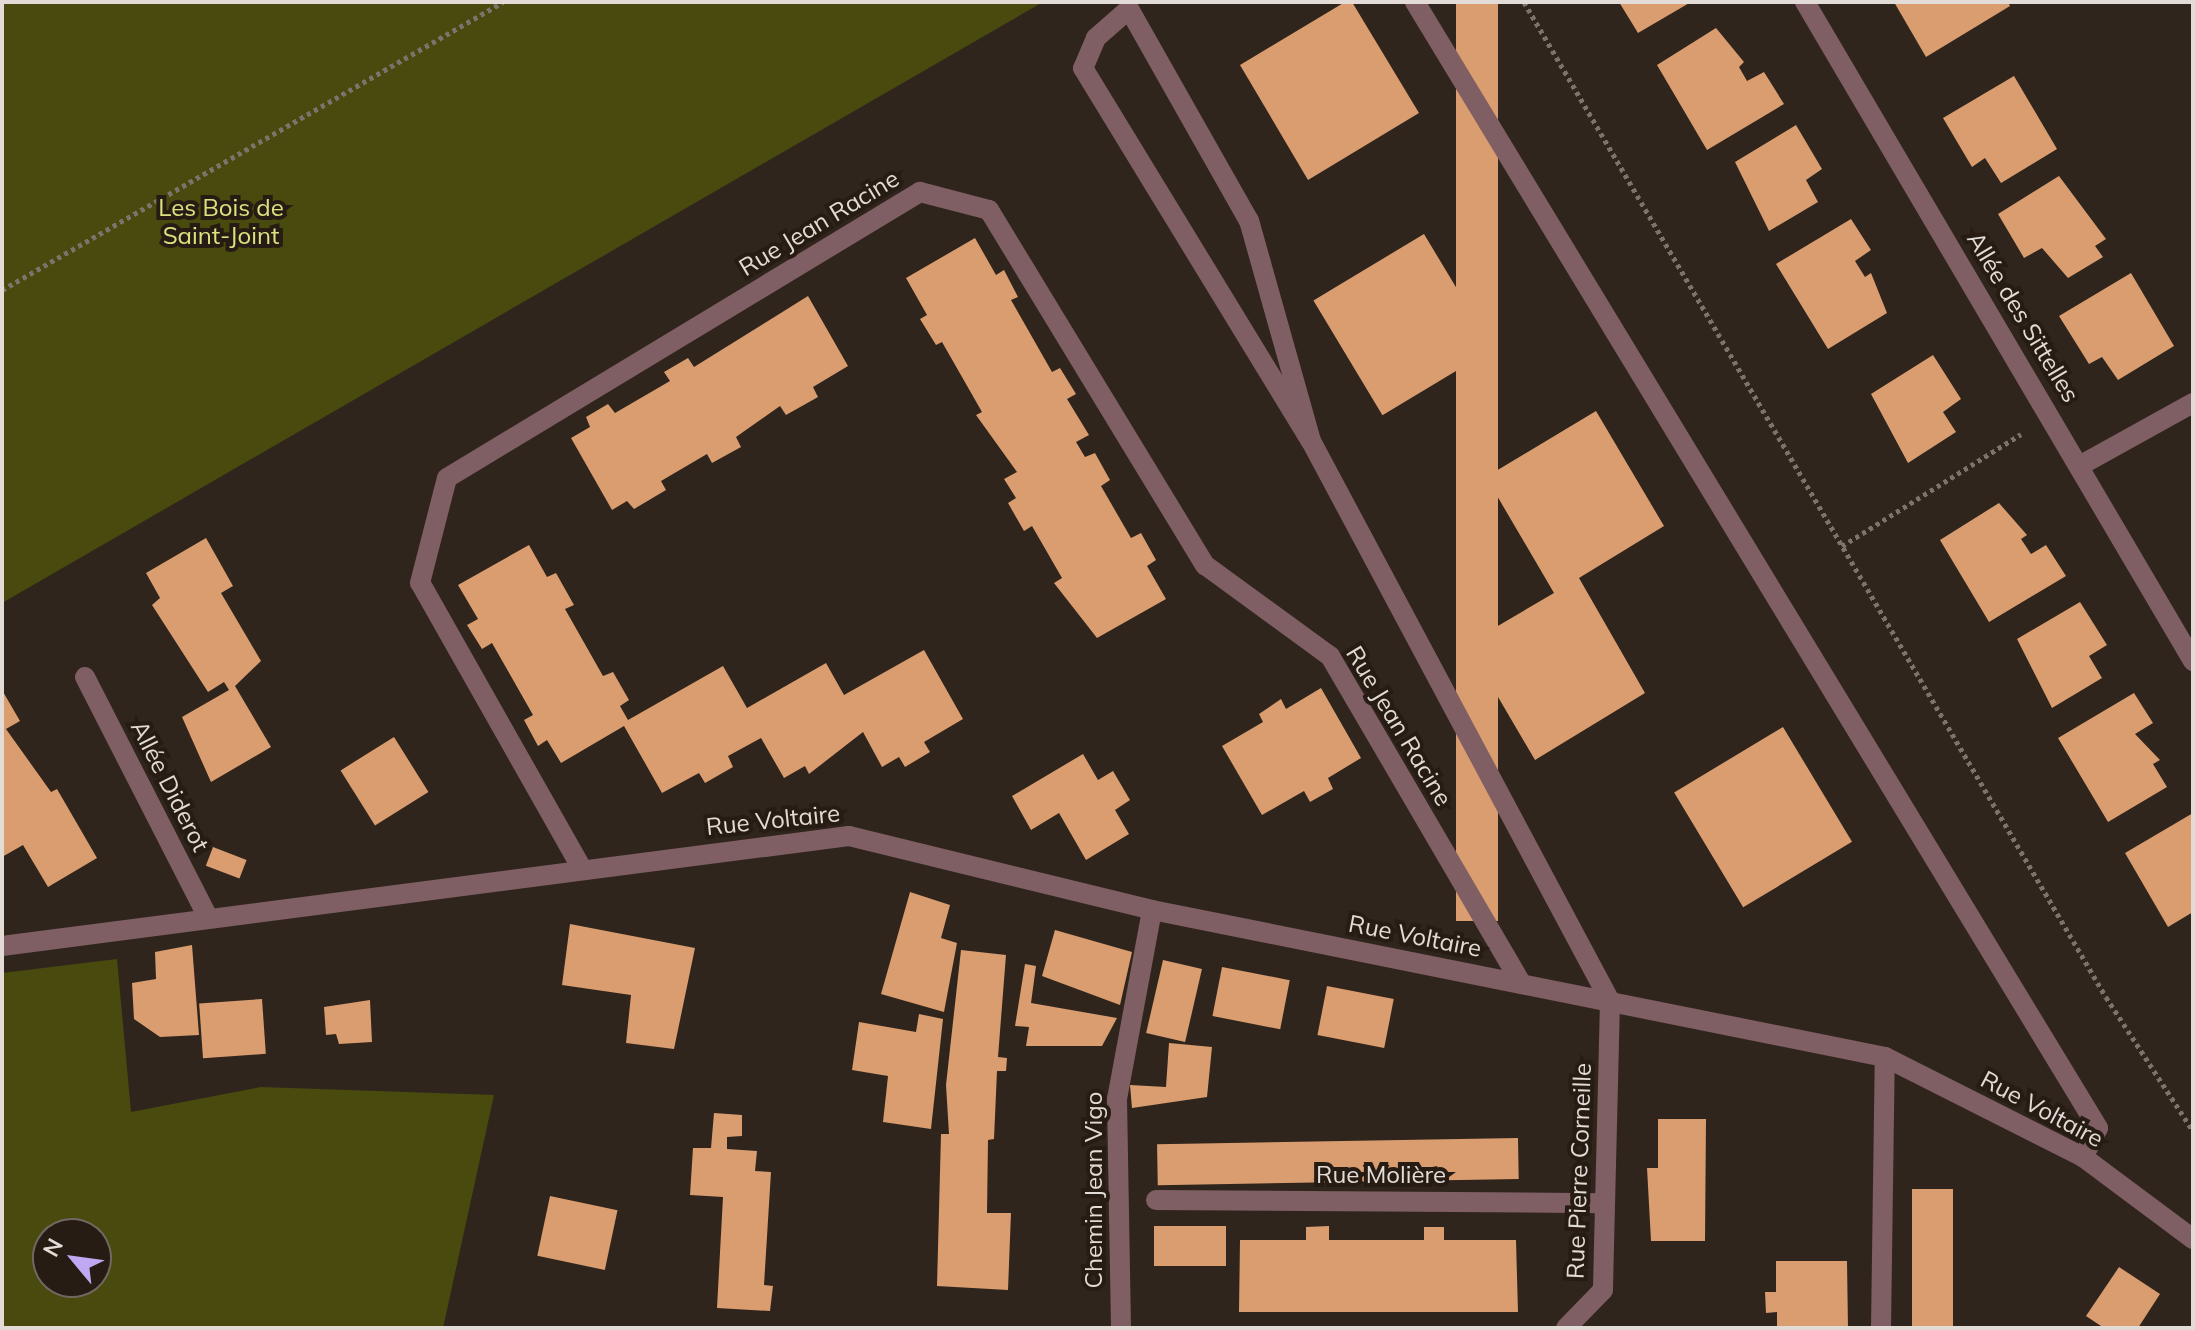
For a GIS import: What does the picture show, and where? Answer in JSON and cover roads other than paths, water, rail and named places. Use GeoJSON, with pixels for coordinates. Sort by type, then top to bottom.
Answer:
{"type":"FeatureCollection","features":[{"type":"Feature","properties":{"kind":"street"},"geometry":{"type":"LineString","coordinates":[[1415,2],[2098,1128],[2083,1157]]}},
{"type":"Feature","properties":{"kind":"street","name":"Allée des Sittelles"},"geometry":{"type":"LineString","coordinates":[[1805,2],[2052,415],[2193,661]]}},
{"type":"Feature","properties":{"kind":"street"},"geometry":{"type":"LineString","coordinates":[[1311,441],[1249,221],[1129,9],[1096,38],[1083,68],[1311,441],[1610,1001]]}},
{"type":"Feature","properties":{"kind":"street","name":"Rue Jean Racine"},"geometry":{"type":"LineString","coordinates":[[581,867],[420,583],[447,478],[920,192],[989,210],[1205,565],[1330,656],[1522,984]]}},
{"type":"Feature","properties":{"kind":"street"},"geometry":{"type":"LineString","coordinates":[[2081,465],[2193,403]]}},
{"type":"Feature","properties":{"kind":"street","name":"Allée Diderot"},"geometry":{"type":"LineString","coordinates":[[85,677],[208,917]]}},
{"type":"Feature","properties":{"kind":"street","name":"Rue Voltaire"},"geometry":{"type":"LineString","coordinates":[[2,946],[581,867],[849,836],[1152,910],[1885,1057],[2083,1157],[2193,1239]]}},
{"type":"Feature","properties":{"kind":"street","name":"Chemin Jean Vigo"},"geometry":{"type":"LineString","coordinates":[[1121,1328],[1117,1099],[1152,910]]}},
{"type":"Feature","properties":{"kind":"street","name":"Rue Pierre Corneille"},"geometry":{"type":"LineString","coordinates":[[1566,1328],[1603,1290],[1610,1001]]}},
{"type":"Feature","properties":{"kind":"street"},"geometry":{"type":"LineString","coordinates":[[1881,1328],[1885,1057]]}},
{"type":"Feature","properties":{"kind":"street","name":"Rue Molière"},"geometry":{"type":"LineString","coordinates":[[1156,1200],[1605,1203]]}},
{"type":"Feature","properties":{"kind":"park label","name":"Les Bois de Saint-Joint"},"geometry":{"type":"Point","coordinates":[221,222]}}]}
